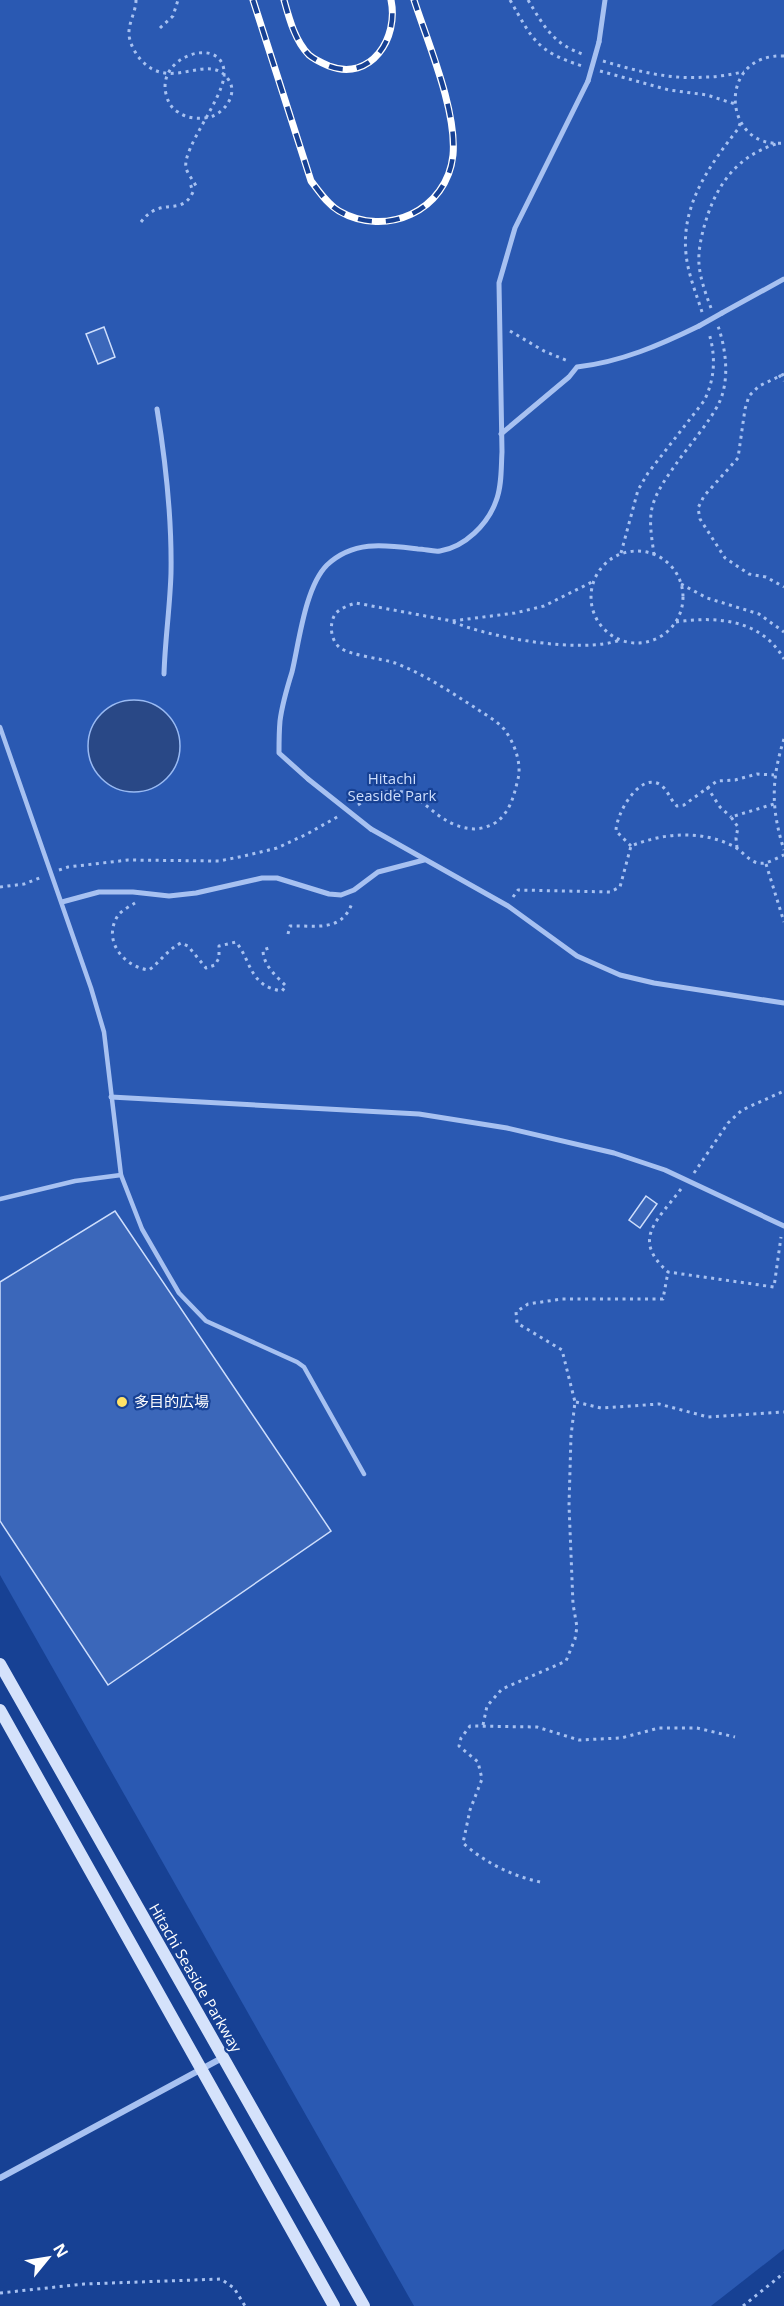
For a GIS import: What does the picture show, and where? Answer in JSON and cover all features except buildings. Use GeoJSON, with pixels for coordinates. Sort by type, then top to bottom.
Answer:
{"type":"FeatureCollection","features":[{"type":"Feature","properties":{"kind":"main road","name":"Hitachi Seaside Parkway"},"geometry":{"type":"LineString","coordinates":[[0,1664],[364,2306]]}},
{"type":"Feature","properties":{"kind":"main road"},"geometry":{"type":"LineString","coordinates":[[0,1710],[334,2306]]}},
{"type":"Feature","properties":{"kind":"street"},"geometry":{"type":"LineString","coordinates":[[605,0],[599,42],[588,81],[515,228],[499,283],[501,478],[497,500],[490,514],[476,531],[457,546],[439,551],[380,544],[363,546],[348,551],[327,566],[316,582],[302,621],[283,705],[279,753],[371,829],[508,906],[577,956],[620,975],[654,983],[784,1003]]}},
{"type":"Feature","properties":{"kind":"street"},"geometry":{"type":"LineString","coordinates":[[501,434],[569,377],[577,366],[601,364],[661,345],[784,279]]}},
{"type":"Feature","properties":{"kind":"street"},"geometry":{"type":"LineString","coordinates":[[157,409],[169,487],[171,575],[164,674]]}},
{"type":"Feature","properties":{"kind":"street"},"geometry":{"type":"LineString","coordinates":[[62,902],[99,892],[133,892],[170,896],[277,878],[328,894],[341,895],[354,890],[378,872],[424,860]]}},
{"type":"Feature","properties":{"kind":"street"},"geometry":{"type":"LineString","coordinates":[[111,1097],[419,1114],[507,1128],[614,1153],[665,1170],[784,1226]]}},
{"type":"Feature","properties":{"kind":"street"},"geometry":{"type":"LineString","coordinates":[[0,2178],[222,2058]]}},
{"type":"Feature","properties":{"kind":"lane"},"geometry":{"type":"LineString","coordinates":[[0,727],[62,902],[104,1032],[121,1175],[142,1229],[179,1293],[206,1322],[304,1367],[364,1474]]}},
{"type":"Feature","properties":{"kind":"lane"},"geometry":{"type":"LineString","coordinates":[[0,1199],[75,1180],[121,1175]]}},
{"type":"Feature","properties":{"kind":"path"},"geometry":{"type":"LineString","coordinates":[[136,0],[129,34],[132,47],[144,63],[167,74],[173,74],[198,68],[214,69],[221,72],[227,77],[232,87],[231,98],[214,116],[208,117],[202,118],[190,117],[174,109],[168,102],[164,83],[166,76],[171,69],[176,63],[196,52],[217,56],[224,69],[224,75],[223,81],[220,91],[213,104],[208,114],[203,124],[198,135],[186,159],[186,166],[195,189],[186,203],[179,206],[156,208],[148,213],[141,222]]}},
{"type":"Feature","properties":{"kind":"path"},"geometry":{"type":"LineString","coordinates":[[160,28],[173,16],[178,0]]}},
{"type":"Feature","properties":{"kind":"path"},"geometry":{"type":"LineString","coordinates":[[510,0],[532,39],[549,53],[573,63],[669,90],[707,95],[735,105]]}},
{"type":"Feature","properties":{"kind":"path"},"geometry":{"type":"LineString","coordinates":[[528,0],[552,37],[562,46],[591,57]]}},
{"type":"Feature","properties":{"kind":"path"},"geometry":{"type":"LineString","coordinates":[[776,144],[762,141],[750,134],[738,117],[734,96],[737,82],[757,60],[772,55],[784,56]]}},
{"type":"Feature","properties":{"kind":"path"},"geometry":{"type":"LineString","coordinates":[[600,60],[652,74],[672,76],[706,77],[744,72]]}},
{"type":"Feature","properties":{"kind":"path"},"geometry":{"type":"LineString","coordinates":[[711,309],[699,263],[702,235],[716,192],[743,160],[758,150],[784,143]]}},
{"type":"Feature","properties":{"kind":"path"},"geometry":{"type":"LineString","coordinates":[[654,555],[650,528],[653,506],[660,487],[719,403],[724,383],[722,341],[715,318]]}},
{"type":"Feature","properties":{"kind":"path"},"geometry":{"type":"LineString","coordinates":[[498,324],[544,351],[577,366]]}},
{"type":"Feature","properties":{"kind":"path"},"geometry":{"type":"LineString","coordinates":[[784,374],[759,386],[749,396],[738,458],[704,496],[698,508],[699,519],[725,558],[749,574],[766,577],[784,587]]}},
{"type":"Feature","properties":{"kind":"path"},"geometry":{"type":"LineString","coordinates":[[778,375],[784,381]]}},
{"type":"Feature","properties":{"kind":"path"},"geometry":{"type":"LineString","coordinates":[[639,551],[654,555],[668,563],[681,584],[683,600],[676,622],[665,634],[651,641],[636,643],[620,640],[608,633],[598,622],[592,609],[591,595],[594,581],[601,569],[621,553],[639,551]]}},
{"type":"Feature","properties":{"kind":"path"},"geometry":{"type":"LineString","coordinates":[[452,621],[515,613],[544,606],[594,581]]}},
{"type":"Feature","properties":{"kind":"path"},"geometry":{"type":"LineString","coordinates":[[681,584],[707,598],[759,614],[784,632]]}},
{"type":"Feature","properties":{"kind":"path"},"geometry":{"type":"LineString","coordinates":[[354,807],[379,792],[398,790],[415,796],[443,820],[459,828],[480,829],[499,821],[513,801],[520,770],[515,750],[504,729],[492,719],[428,677],[395,663],[350,652],[338,646],[332,636],[332,624],[335,614],[344,607],[356,603],[452,621],[470,629],[534,641],[584,646],[608,644],[620,640]]}},
{"type":"Feature","properties":{"kind":"path"},"geometry":{"type":"LineString","coordinates":[[676,622],[719,618],[744,625],[776,645],[784,659]]}},
{"type":"Feature","properties":{"kind":"path"},"geometry":{"type":"LineString","coordinates":[[784,739],[774,775],[774,816],[784,850]]}},
{"type":"Feature","properties":{"kind":"path"},"geometry":{"type":"LineString","coordinates":[[631,846],[616,831],[616,822],[640,786],[648,782],[657,783],[665,788],[677,806],[684,805],[707,787],[722,780],[735,780],[757,774],[774,775]]}},
{"type":"Feature","properties":{"kind":"path"},"geometry":{"type":"LineString","coordinates":[[707,787],[720,807],[738,827],[737,848]]}},
{"type":"Feature","properties":{"kind":"path"},"geometry":{"type":"LineString","coordinates":[[731,817],[774,804]]}},
{"type":"Feature","properties":{"kind":"path"},"geometry":{"type":"LineString","coordinates":[[0,886],[24,884],[68,867],[128,860],[219,861],[244,856],[278,848],[344,813]]}},
{"type":"Feature","properties":{"kind":"path"},"geometry":{"type":"LineString","coordinates":[[631,846],[661,836],[697,835],[731,844],[755,863],[767,863],[784,855]]}},
{"type":"Feature","properties":{"kind":"path"},"geometry":{"type":"LineString","coordinates":[[508,906],[518,890],[610,892],[620,887],[631,846]]}},
{"type":"Feature","properties":{"kind":"path"},"geometry":{"type":"LineString","coordinates":[[767,863],[784,921]]}},
{"type":"Feature","properties":{"kind":"path"},"geometry":{"type":"LineString","coordinates":[[288,934],[290,926],[324,927],[337,921],[349,911],[354,890]]}},
{"type":"Feature","properties":{"kind":"path"},"geometry":{"type":"LineString","coordinates":[[146,895],[120,913],[113,928],[114,943],[123,958],[136,969],[149,970],[159,963],[169,949],[181,944],[188,946],[207,968],[215,965],[219,958],[219,946],[236,942],[248,967],[259,981],[272,990],[282,991],[286,986],[263,957],[263,950],[272,948]]}},
{"type":"Feature","properties":{"kind":"path"},"geometry":{"type":"LineString","coordinates":[[693,1174],[728,1123],[742,1110],[784,1091]]}},
{"type":"Feature","properties":{"kind":"path"},"geometry":{"type":"LineString","coordinates":[[682,1188],[649,1235],[651,1254],[668,1272],[774,1287],[781,1235]]}},
{"type":"Feature","properties":{"kind":"path"},"geometry":{"type":"LineString","coordinates":[[483,1725],[487,1706],[502,1689],[566,1661],[575,1639],[577,1617],[573,1604],[569,1505],[575,1402],[562,1350],[517,1323],[516,1312],[528,1304],[562,1299],[663,1299],[668,1272]]}},
{"type":"Feature","properties":{"kind":"path"},"geometry":{"type":"LineString","coordinates":[[575,1402],[601,1408],[659,1404],[708,1417],[784,1412]]}},
{"type":"Feature","properties":{"kind":"path"},"geometry":{"type":"LineString","coordinates":[[540,1882],[523,1878],[479,1857],[463,1843],[470,1810],[482,1779],[478,1762],[459,1746],[461,1738],[470,1726],[537,1727],[579,1740],[621,1738],[659,1728],[697,1728],[735,1737]]}},
{"type":"Feature","properties":{"kind":"path"},"geometry":{"type":"LineString","coordinates":[[743,2306],[784,2273]]}},
{"type":"Feature","properties":{"kind":"path"},"geometry":{"type":"LineString","coordinates":[[0,2293],[84,2284],[221,2279],[234,2288],[245,2306]]}},
{"type":"Feature","properties":{"kind":"green space","name":"Hitachi Seaside Park"},"geometry":{"type":"Polygon","coordinates":[[[0,0],[784,0],[784,2249],[711,2306],[414,2306],[0,1575],[0,0]]]}},
{"type":"Feature","properties":{"kind":"shaded area"},"geometry":{"type":"Polygon","coordinates":[[[134,700],[152,703],[167,713],[177,728],[180,746],[177,764],[167,779],[152,789],[134,792],[116,789],[101,779],[91,764],[88,746],[91,728],[101,713],[116,703],[134,700]]]}},
{"type":"Feature","properties":{"kind":"railway"},"geometry":{"type":"LineString","coordinates":[[253,0],[311,181],[327,201],[339,211],[357,219],[376,222],[394,220],[411,214],[427,204],[439,191],[448,175],[453,155],[451,118],[446,98],[414,0]]}},
{"type":"Feature","properties":{"kind":"railway"},"geometry":{"type":"LineString","coordinates":[[284,0],[296,36],[309,55],[329,66],[344,69],[358,68],[379,53],[391,29],[391,0]]}},
{"type":"Feature","properties":{"kind":"place","name":"多目的広場"},"geometry":{"type":"Point","coordinates":[122,1402]}}]}
